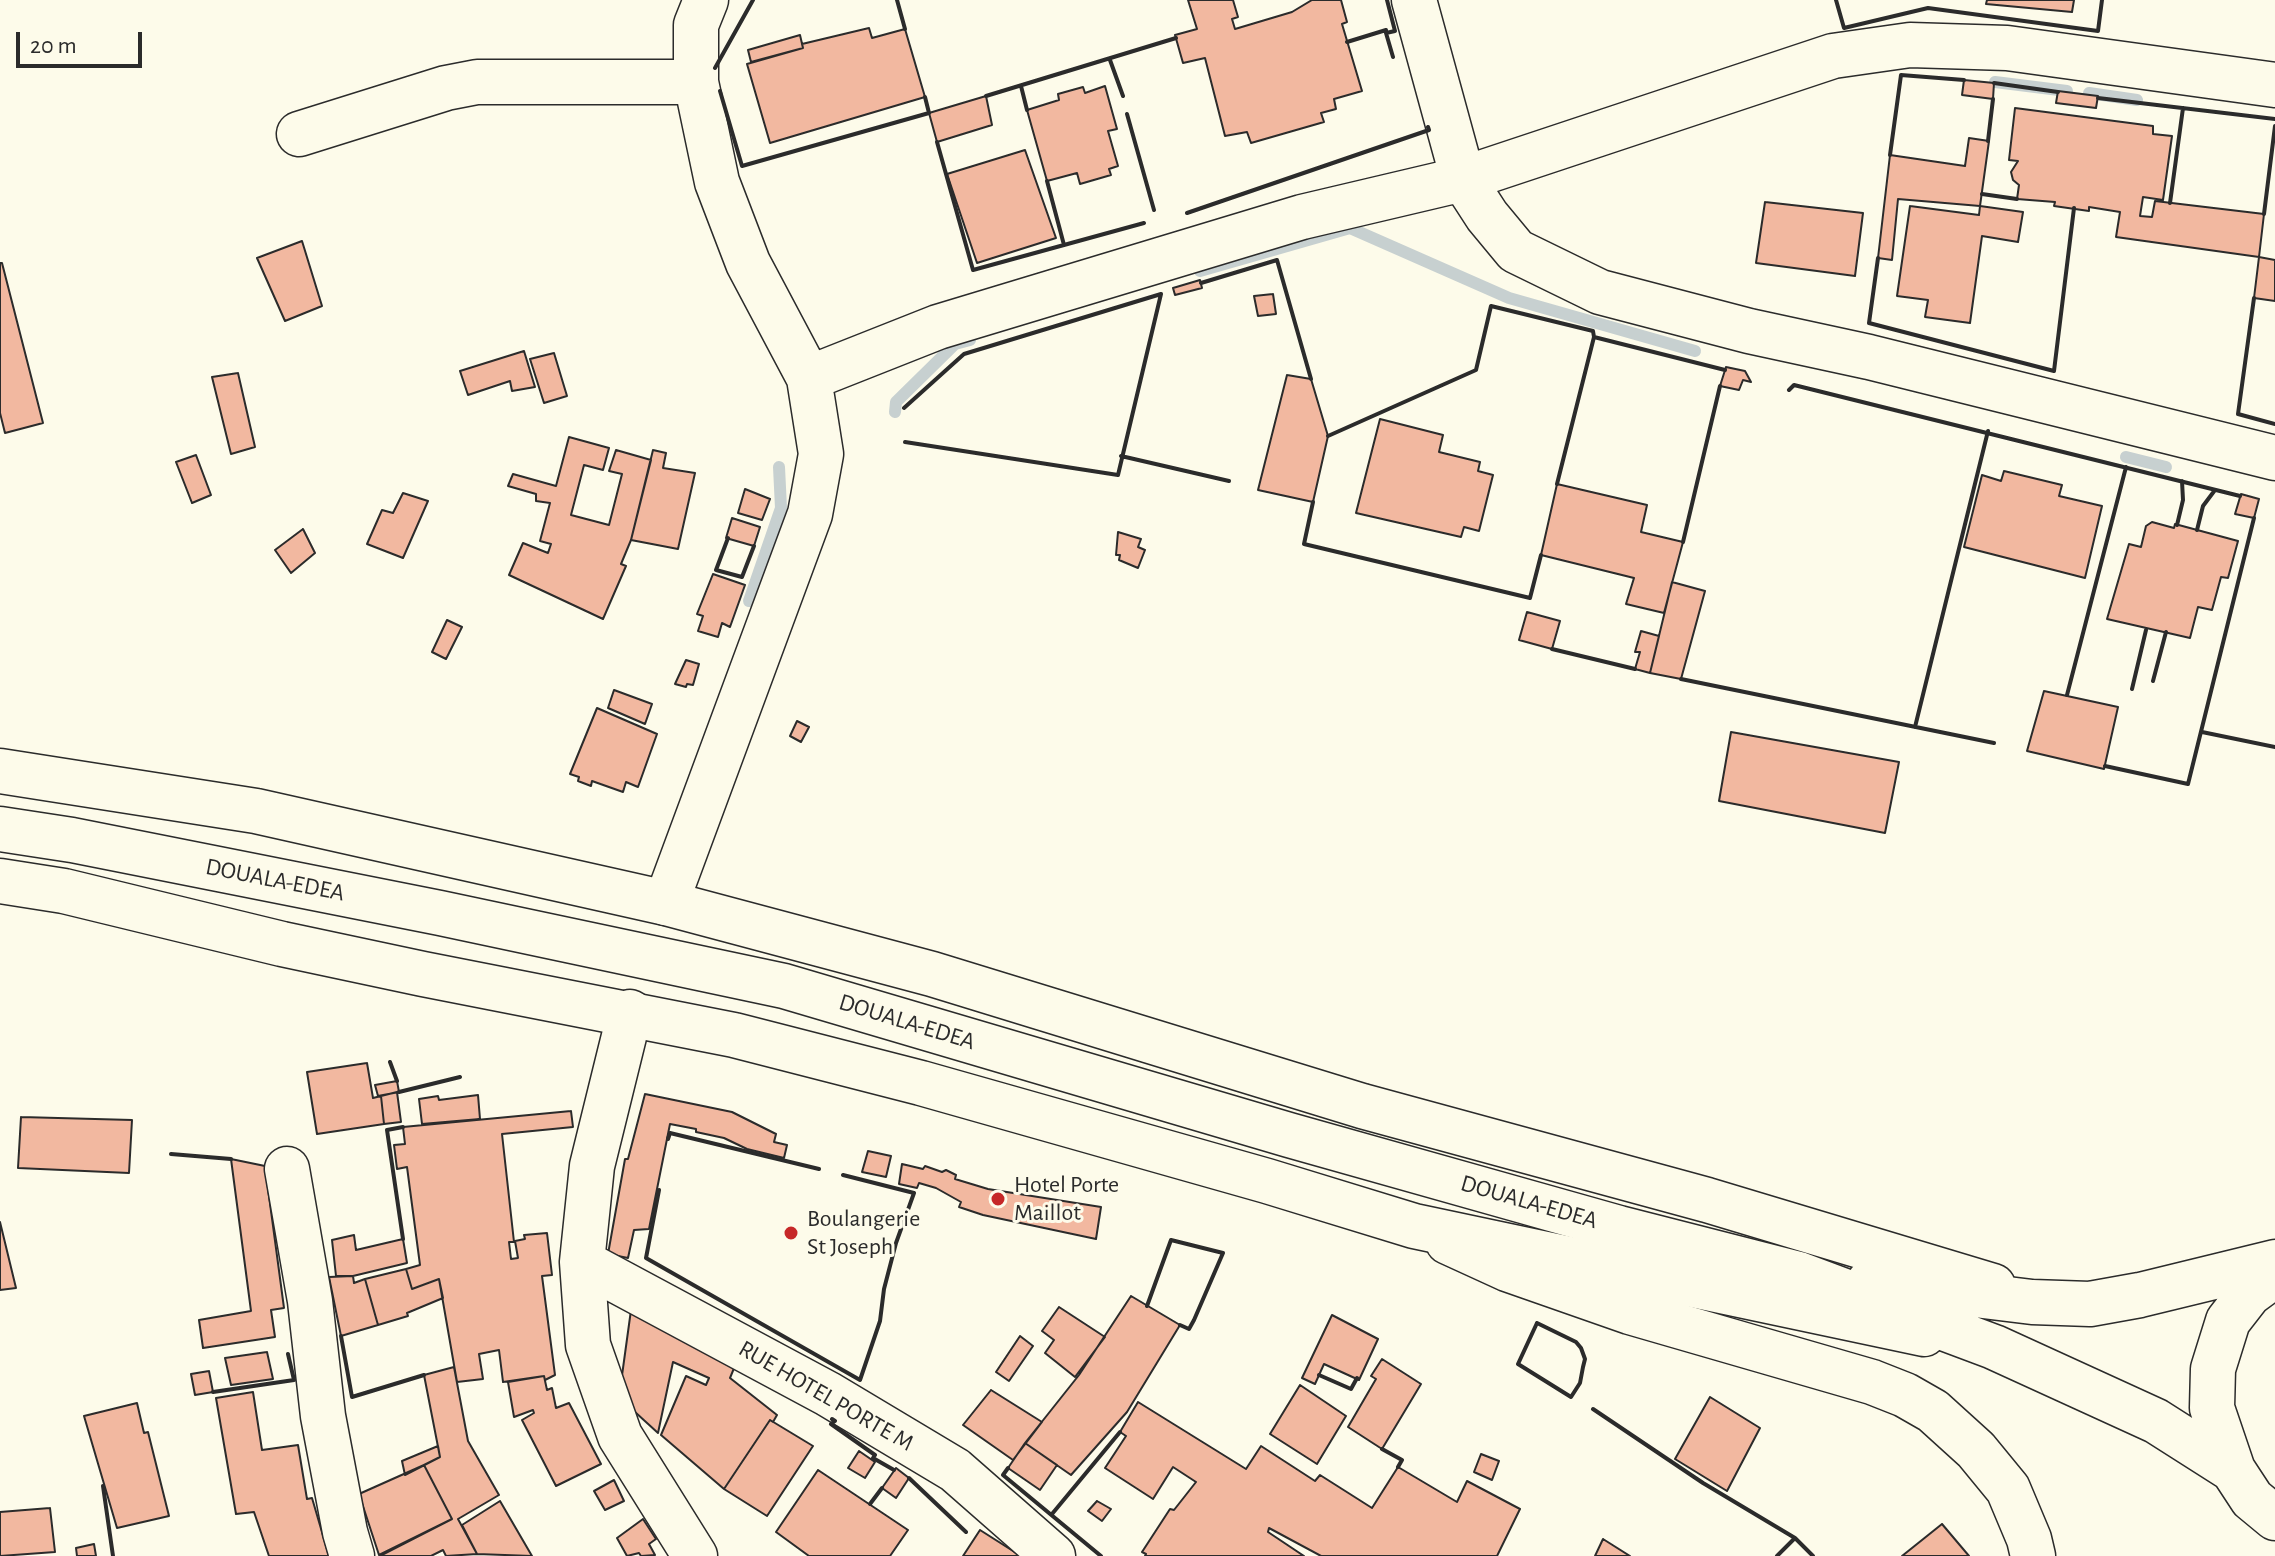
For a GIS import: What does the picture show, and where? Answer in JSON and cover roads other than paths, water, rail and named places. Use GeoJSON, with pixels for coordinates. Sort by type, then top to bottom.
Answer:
{"type":"FeatureCollection","features":[{"type":"Feature","properties":{"kind":"main road"},"geometry":{"type":"LineString","coordinates":[[666,903],[810,514],[821,454],[809,378],[748,263],[717,182],[696,82],[696,25],[706,0]]}},
{"type":"Feature","properties":{"kind":"main road"},"geometry":{"type":"LineString","coordinates":[[1414,0],[1463,179],[1487,216],[1516,251],[1600,292],[2275,458]]}},
{"type":"Feature","properties":{"kind":"main road"},"geometry":{"type":"LineString","coordinates":[[809,378],[938,327],[1302,217],[1463,179],[1833,56],[1910,45],[2007,48],[2275,85]]}},
{"type":"Feature","properties":{"kind":"main road"},"geometry":{"type":"LineString","coordinates":[[299,134],[446,88],[477,82],[696,82]]}},
{"type":"Feature","properties":{"kind":"main road"},"geometry":{"type":"LineString","coordinates":[[0,771],[256,811],[666,903],[932,974],[1362,1106],[1869,1247],[2002,1288],[2032,1302]]}},
{"type":"Feature","properties":{"kind":"main road","name":"DOUALA-EDEA"},"geometry":{"type":"LineString","coordinates":[[0,829],[72,840],[363,898],[784,986],[1304,1139],[1619,1228],[1799,1274]]}},
{"type":"Feature","properties":{"kind":"main road"},"geometry":{"type":"LineString","coordinates":[[0,881],[64,891],[395,968],[734,1035],[921,1083],[1414,1226],[1994,1347]]}},
{"type":"Feature","properties":{"kind":"main road"},"geometry":{"type":"LineString","coordinates":[[630,1012],[592,1166],[582,1262],[588,1345],[620,1436],[695,1556]]}},
{"type":"Feature","properties":{"kind":"main road"},"geometry":{"type":"LineString","coordinates":[[287,1169],[310,1301],[323,1416],[352,1556]]}},
{"type":"Feature","properties":{"kind":"main road"},"geometry":{"type":"LineString","coordinates":[[1414,1226],[1507,1269],[1630,1312],[1872,1382],[1905,1395],[1933,1411],[1976,1450],[2008,1489],[2033,1556]]}},
{"type":"Feature","properties":{"kind":"main road","name":"RUE HOTEL PORTE M"},"geometry":{"type":"LineString","coordinates":[[582,1262],[828,1394],[955,1470],[1053,1556]]}},
{"type":"Feature","properties":{"kind":"main road"},"geometry":{"type":"LineString","coordinates":[[1799,1274],[2032,1302],[2090,1304],[2155,1292],[2275,1262]]}},
{"type":"Feature","properties":{"kind":"main road"},"geometry":{"type":"LineString","coordinates":[[1799,1274],[1994,1347],[2156,1421],[2233,1470]]}},
{"type":"Feature","properties":{"kind":"main road"},"geometry":{"type":"LineString","coordinates":[[2275,1275],[2249,1294],[2228,1321],[2213,1369],[2212,1408],[2233,1470],[2252,1499],[2275,1518]]}},
{"type":"Feature","properties":{"kind":"waterway"},"geometry":{"type":"LineString","coordinates":[[1995,82],[2067,91]]}},
{"type":"Feature","properties":{"kind":"waterway"},"geometry":{"type":"LineString","coordinates":[[2089,93],[2137,100]]}},
{"type":"Feature","properties":{"kind":"waterway"},"geometry":{"type":"LineString","coordinates":[[1200,271],[1350,228],[1509,298],[1695,351]]}},
{"type":"Feature","properties":{"kind":"waterway"},"geometry":{"type":"LineString","coordinates":[[895,412],[896,402],[955,344],[970,340]]}},
{"type":"Feature","properties":{"kind":"waterway"},"geometry":{"type":"LineString","coordinates":[[2126,457],[2166,467]]}},
{"type":"Feature","properties":{"kind":"waterway"},"geometry":{"type":"LineString","coordinates":[[749,601],[781,508],[779,467]]}},
{"type":"Feature","properties":{"kind":"place","name":"Hotel Porte Maillot"},"geometry":{"type":"Point","coordinates":[998,1199]}},
{"type":"Feature","properties":{"kind":"place","name":"Boulangerie St Joseph"},"geometry":{"type":"Point","coordinates":[791,1233]}}]}
